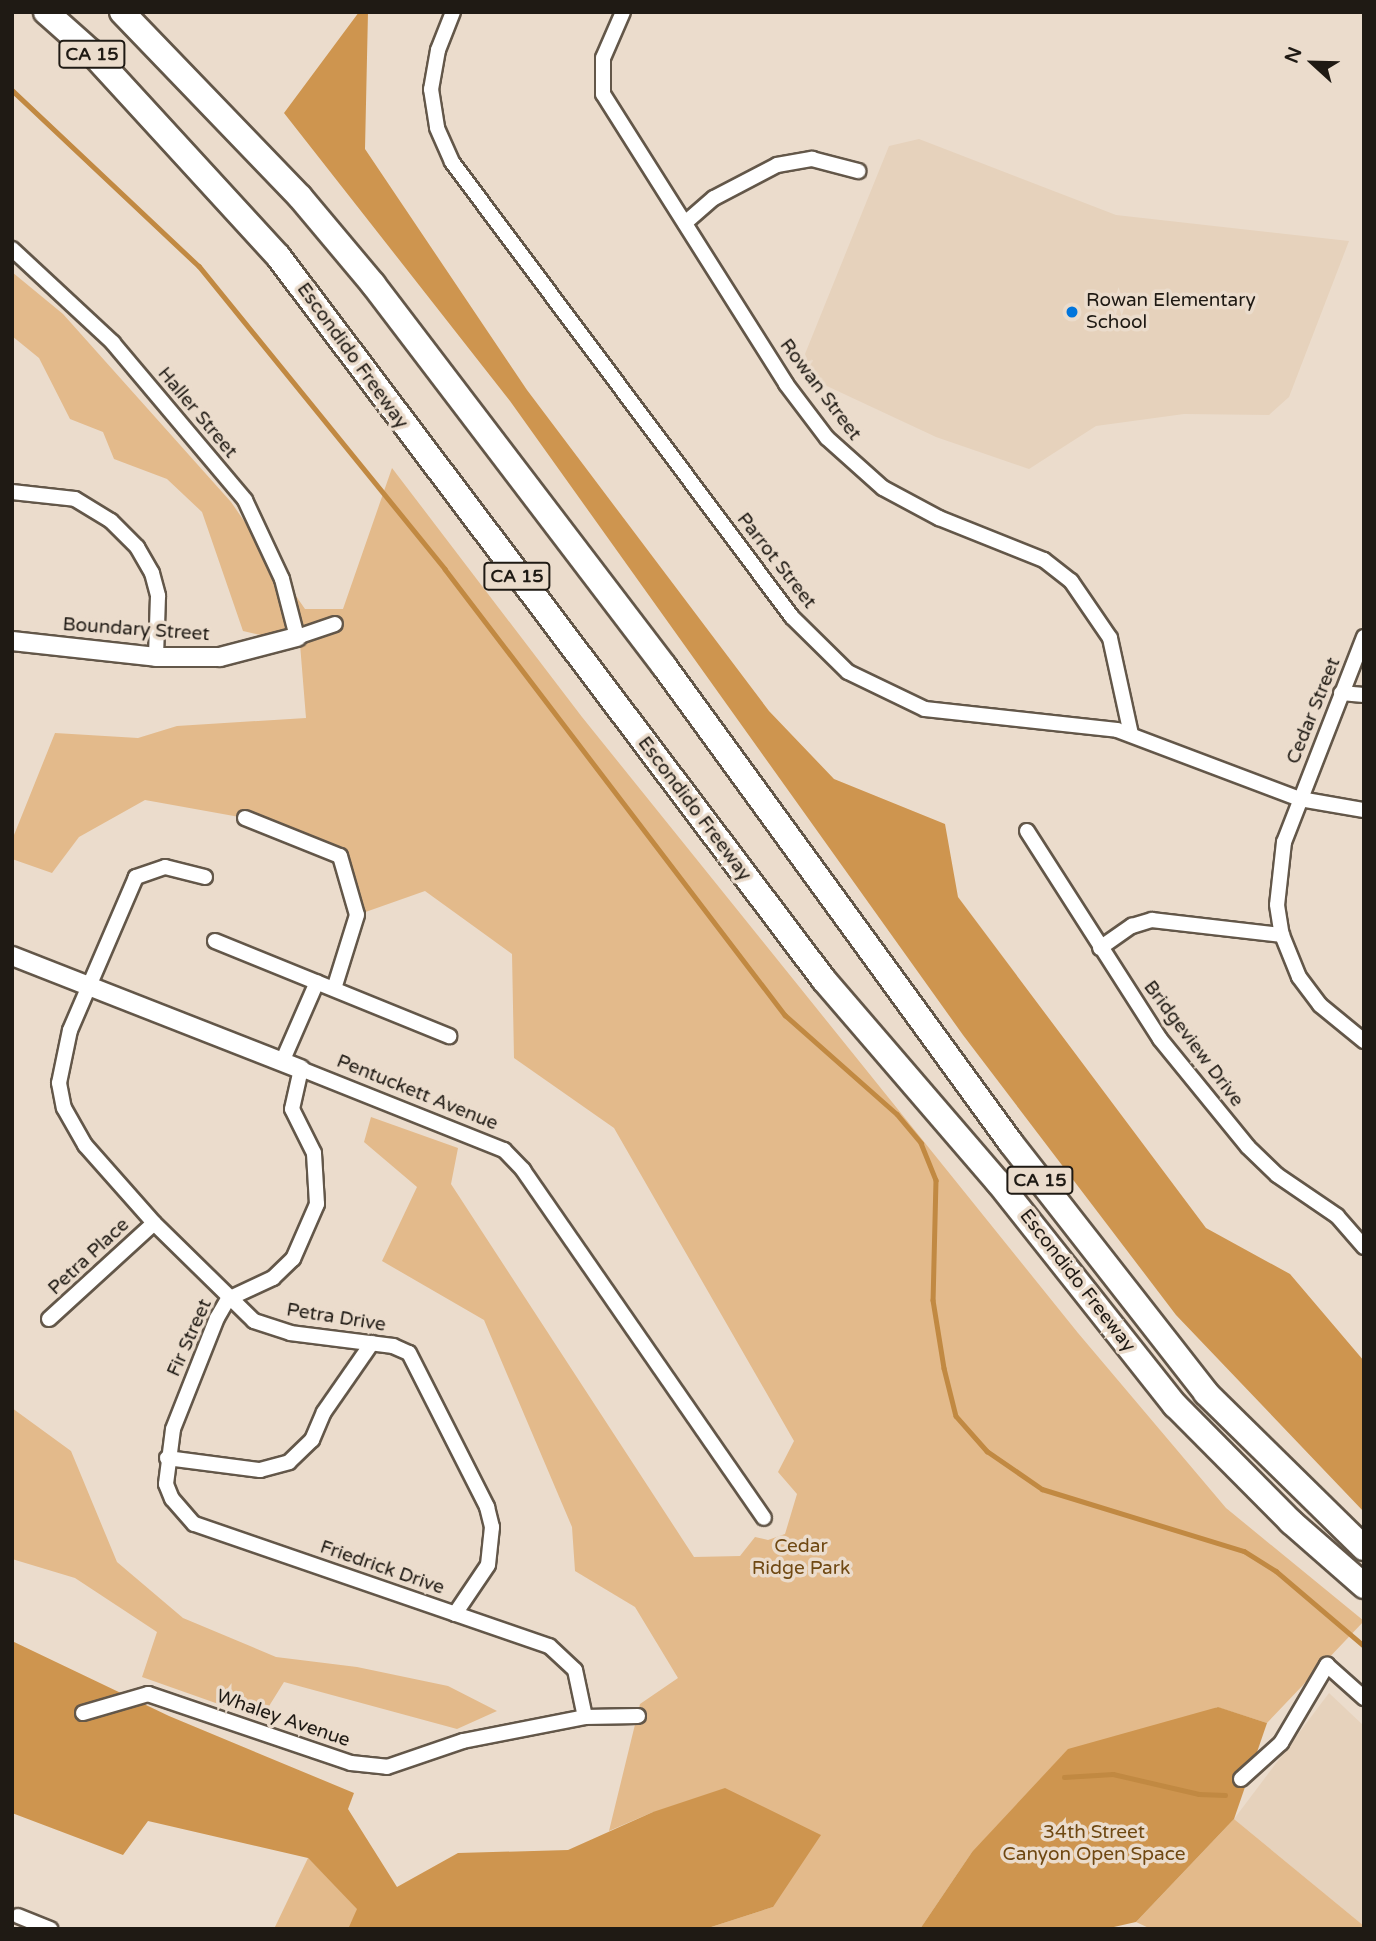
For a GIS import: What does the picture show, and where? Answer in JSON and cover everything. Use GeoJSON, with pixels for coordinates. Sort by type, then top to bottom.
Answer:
{"type":"FeatureCollection","features":[{"type":"Feature","properties":{"kind":"highway"},"geometry":{"type":"LineString","coordinates":[[28,12],[134,100]]}},
{"type":"Feature","properties":{"kind":"highway","name":"Escondido Freeway"},"geometry":{"type":"LineString","coordinates":[[46,12],[90,51],[278,257],[824,980],[999,1182],[1175,1405],[1360,1584]]}},
{"type":"Feature","properties":{"kind":"highway","name":"Escondido Freeway"},"geometry":{"type":"LineString","coordinates":[[121,12],[300,197],[373,284],[664,666],[1011,1143],[1206,1393],[1364,1549]]}},
{"type":"Feature","properties":{"kind":"street","name":"Parrot Street"},"geometry":{"type":"LineString","coordinates":[[453,12],[438,50],[431,89],[437,128],[452,162],[792,617],[848,672],[925,709],[1131,734],[1300,799],[1364,810]]}},
{"type":"Feature","properties":{"kind":"street","name":"Rowan Street"},"geometry":{"type":"LineString","coordinates":[[623,12],[603,58],[603,94],[786,384],[827,438],[861,471],[939,518],[1044,561],[1071,581],[1110,638],[1131,734]]}},
{"type":"Feature","properties":{"kind":"street"},"geometry":{"type":"LineString","coordinates":[[685,223],[714,198],[776,166],[812,159],[858,171]]}},
{"type":"Feature","properties":{"kind":"street","name":"Haller Street"},"geometry":{"type":"LineString","coordinates":[[12,249],[113,342],[245,500],[282,579],[297,638]]}},
{"type":"Feature","properties":{"kind":"street"},"geometry":{"type":"LineString","coordinates":[[12,492],[75,499],[111,521],[136,547],[152,573],[158,596],[156,657]]}},
{"type":"Feature","properties":{"kind":"street","name":"Boundary Street"},"geometry":{"type":"LineString","coordinates":[[12,641],[156,657],[220,657],[297,638],[335,624]]}},
{"type":"Feature","properties":{"kind":"street","name":"Cedar Street"},"geometry":{"type":"LineString","coordinates":[[1364,637],[1300,799],[1278,872],[1282,935],[1299,977],[1320,1005],[1364,1041]]}},
{"type":"Feature","properties":{"kind":"street"},"geometry":{"type":"LineString","coordinates":[[1341,693],[1364,695]]}},
{"type":"Feature","properties":{"kind":"street"},"geometry":{"type":"LineString","coordinates":[[245,818],[340,856],[357,915],[334,989]]}},
{"type":"Feature","properties":{"kind":"street","name":"Bridgeview Drive"},"geometry":{"type":"LineString","coordinates":[[1027,831],[1160,1038],[1248,1147],[1277,1175],[1337,1216],[1364,1247]]}},
{"type":"Feature","properties":{"kind":"street","name":"Petra Drive"},"geometry":{"type":"LineString","coordinates":[[205,877],[164,866],[135,877],[89,985],[62,1058],[64,1108],[85,1145],[154,1223],[228,1299],[254,1321],[290,1333],[372,1343],[409,1353],[487,1507],[494,1544],[488,1565],[455,1614]]}},
{"type":"Feature","properties":{"kind":"street"},"geometry":{"type":"LineString","coordinates":[[1100,948],[1132,926],[1152,920],[1282,935]]}},
{"type":"Feature","properties":{"kind":"street"},"geometry":{"type":"LineString","coordinates":[[215,941],[449,1036]]}},
{"type":"Feature","properties":{"kind":"street","name":"Pentuckett Avenue"},"geometry":{"type":"LineString","coordinates":[[12,956],[504,1150],[523,1170],[764,1518]]}},
{"type":"Feature","properties":{"kind":"street"},"geometry":{"type":"LineString","coordinates":[[282,1062],[317,982]]}},
{"type":"Feature","properties":{"kind":"street","name":"Fir Street"},"geometry":{"type":"LineString","coordinates":[[167,1458],[173,1429],[228,1299],[273,1278],[293,1259],[317,1205],[314,1153],[292,1109],[301,1069]]}},
{"type":"Feature","properties":{"kind":"street","name":"Petra Place"},"geometry":{"type":"LineString","coordinates":[[49,1319],[154,1223]]}},
{"type":"Feature","properties":{"kind":"street"},"geometry":{"type":"LineString","coordinates":[[167,1458],[260,1470],[289,1462],[312,1440],[324,1412],[372,1343]]}},
{"type":"Feature","properties":{"kind":"street","name":"Friedrick Drive"},"geometry":{"type":"LineString","coordinates":[[167,1458],[166,1483],[172,1499],[194,1524],[549,1646],[566,1658],[579,1680],[585,1717]]}},
{"type":"Feature","properties":{"kind":"street"},"geometry":{"type":"LineString","coordinates":[[1241,1779],[1286,1737],[1327,1665],[1364,1698]]}},
{"type":"Feature","properties":{"kind":"street","name":"Whaley Avenue"},"geometry":{"type":"LineString","coordinates":[[83,1713],[148,1693],[351,1763],[387,1767],[463,1741],[585,1717],[638,1716]]}},
{"type":"Feature","properties":{"kind":"street"},"geometry":{"type":"LineString","coordinates":[[18,1916],[51,1929]]}},
{"type":"Feature","properties":{"kind":"shaded area","name":"Rowan Elementary School"},"geometry":{"type":"Polygon","coordinates":[[[919,139],[1116,215],[1349,241],[1289,397],[1269,415],[1184,414],[1096,426],[1029,469],[936,437],[814,380],[805,354],[889,146],[919,139]]]}},
{"type":"Feature","properties":{"kind":"shaded area"},"geometry":{"type":"Polygon","coordinates":[[[1329,1693],[1364,1726],[1364,1926],[1234,1819],[1329,1693]]]}},
{"type":"Feature","properties":{"kind":"green space"},"geometry":{"type":"Polygon","coordinates":[[[359,12],[368,12],[365,149],[527,390],[769,711],[834,779],[945,824],[958,897],[1206,1228],[1290,1274],[1364,1361],[1364,1512],[1176,1315],[963,1035],[510,401],[284,113],[359,12]]]}},
{"type":"Feature","properties":{"kind":"green space","name":"34th Street Canyon Open Space"},"geometry":{"type":"Polygon","coordinates":[[[12,272],[63,314],[231,502],[305,609],[343,609],[392,468],[582,717],[1078,1333],[1226,1508],[1364,1621],[1267,1723],[1217,1707],[972,1852],[920,1929],[705,1929],[773,1907],[653,1812],[609,1831],[640,1704],[678,1678],[635,1607],[575,1571],[572,1527],[484,1320],[382,1261],[417,1187],[364,1142],[371,1117],[458,1148],[451,1184],[694,1557],[740,1556],[755,1537],[768,1540],[785,1534],[797,1494],[778,1472],[794,1441],[614,1128],[514,1058],[512,954],[425,891],[357,915],[340,856],[245,818],[145,800],[79,837],[52,873],[12,859],[12,840],[55,733],[138,738],[177,726],[306,718],[300,644],[243,631],[202,512],[167,479],[114,459],[103,432],[70,419],[39,358],[12,336],[12,272]]]}},
{"type":"Feature","properties":{"kind":"green space"},"geometry":{"type":"Polygon","coordinates":[[[12,1408],[71,1451],[117,1562],[183,1618],[276,1657],[357,1667],[448,1686],[497,1711],[457,1729],[284,1682],[261,1719],[142,1677],[157,1632],[75,1578],[12,1559],[12,1408]]]}},
{"type":"Feature","properties":{"kind":"green space"},"geometry":{"type":"Polygon","coordinates":[[[12,1641],[169,1716],[354,1793],[348,1809],[397,1887],[458,1853],[568,1850],[653,1812],[725,1788],[821,1835],[773,1907],[705,1929],[348,1929],[357,1909],[308,1858],[148,1821],[123,1855],[12,1813],[12,1641]]]}},
{"type":"Feature","properties":{"kind":"green space","name":"34th Street Canyon Open Space"},"geometry":{"type":"Polygon","coordinates":[[[1218,1707],[1267,1723],[1234,1819],[1136,1922],[1105,1929],[920,1929],[972,1852],[1068,1749],[1218,1707]]]}},
{"type":"Feature","properties":{"kind":"green space"},"geometry":{"type":"Polygon","coordinates":[[[1234,1819],[1364,1926],[1364,1929],[1151,1929],[1136,1922],[1234,1819]]]}},
{"type":"Feature","properties":{"kind":"green space"},"geometry":{"type":"Polygon","coordinates":[[[308,1858],[358,1909],[348,1929],[274,1929],[308,1858]]]}},
{"type":"Feature","properties":{"kind":"waterway"},"geometry":{"type":"LineString","coordinates":[[12,90],[199,266],[445,569],[785,1015],[897,1114],[921,1143],[936,1180],[933,1300],[944,1368],[956,1416],[987,1451],[1042,1489],[1244,1551],[1276,1571],[1364,1646]]}},
{"type":"Feature","properties":{"kind":"waterway"},"geometry":{"type":"LineString","coordinates":[[1064,1777],[1113,1774],[1199,1794],[1225,1795]]}},
{"type":"Feature","properties":{"kind":"place","name":"Rowan Elementary School"},"geometry":{"type":"Point","coordinates":[1072,312]}},
{"type":"Feature","properties":{"kind":"park label","name":"Cedar Ridge Park"},"geometry":{"type":"Point","coordinates":[801,1558]}}]}
